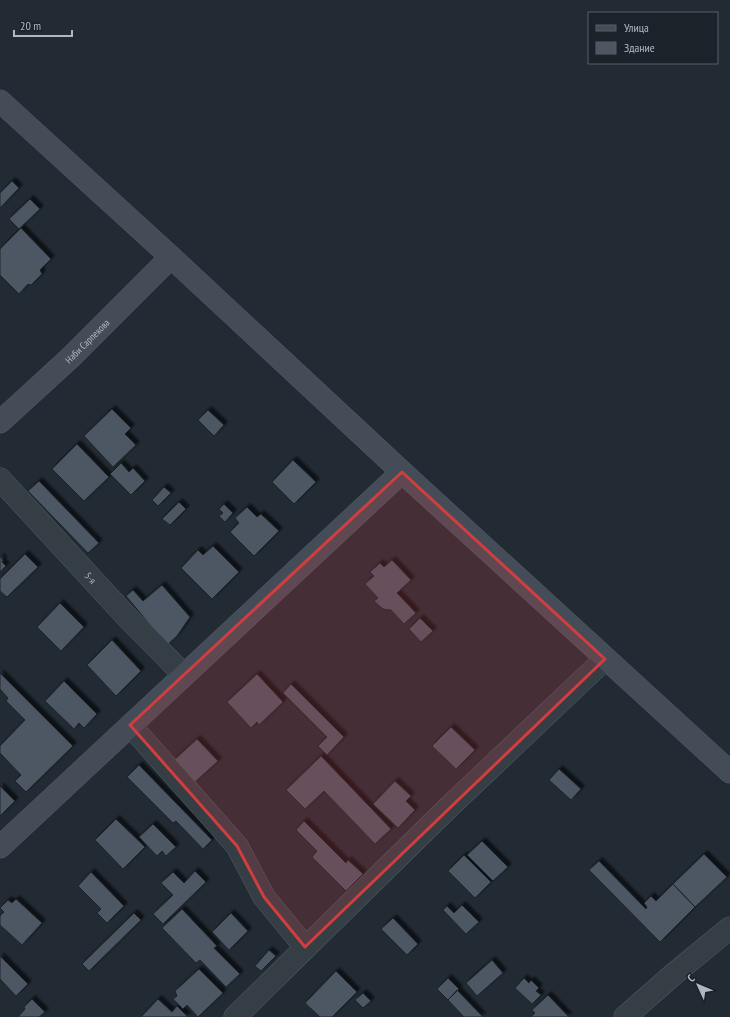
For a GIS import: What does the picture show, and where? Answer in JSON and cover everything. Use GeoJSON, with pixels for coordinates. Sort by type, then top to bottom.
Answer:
{"type":"FeatureCollection","features":[{"type":"Feature","properties":{"kind":"street"},"geometry":{"type":"LineString","coordinates":[[0,101],[171,257],[605,659],[730,772]]}},
{"type":"Feature","properties":{"kind":"street","name":"Наби Сарпекова"},"geometry":{"type":"LineString","coordinates":[[0,422],[70,358],[171,257]]}},
{"type":"Feature","properties":{"kind":"street"},"geometry":{"type":"LineString","coordinates":[[0,847],[402,472]]}},
{"type":"Feature","properties":{"kind":"street","name":"5-я"},"geometry":{"type":"LineString","coordinates":[[0,479],[126,616],[184,675]]}},
{"type":"Feature","properties":{"kind":"street"},"geometry":{"type":"LineString","coordinates":[[235,1017],[451,805],[605,659]]}},
{"type":"Feature","properties":{"kind":"street"},"geometry":{"type":"LineString","coordinates":[[130,726],[237,846],[264,897],[306,948]]}},
{"type":"Feature","properties":{"kind":"street"},"geometry":{"type":"LineString","coordinates":[[625,1017],[675,973],[730,928]]}},
{"type":"Feature","properties":{"kind":"highlighted area"},"geometry":{"type":"Polygon","coordinates":[[[402,472],[605,659],[305,947],[264,897],[237,846],[130,725],[402,472]]]}},
{"type":"Feature","properties":{"kind":"building"},"geometry":{"type":"Polygon","coordinates":[[[12,181],[19,188],[0,208],[0,193],[12,181]]]}},
{"type":"Feature","properties":{"kind":"building"},"geometry":{"type":"Polygon","coordinates":[[[30,199],[40,209],[19,229],[9,219],[30,199]]]}},
{"type":"Feature","properties":{"kind":"building"},"geometry":{"type":"Polygon","coordinates":[[[21,228],[51,259],[40,270],[42,274],[31,285],[28,284],[19,294],[0,275],[0,249],[21,228]]]}},
{"type":"Feature","properties":{"kind":"building"},"geometry":{"type":"Polygon","coordinates":[[[112,409],[131,428],[125,434],[136,445],[113,467],[84,436],[112,409]]]}},
{"type":"Feature","properties":{"kind":"building"},"geometry":{"type":"Polygon","coordinates":[[[208,410],[224,425],[214,436],[198,420],[208,410]]]}},
{"type":"Feature","properties":{"kind":"building"},"geometry":{"type":"Polygon","coordinates":[[[77,444],[109,477],[84,501],[52,469],[77,444]]]}},
{"type":"Feature","properties":{"kind":"building"},"geometry":{"type":"Polygon","coordinates":[[[293,460],[316,482],[294,504],[272,482],[293,460]]]}},
{"type":"Feature","properties":{"kind":"building"},"geometry":{"type":"Polygon","coordinates":[[[121,463],[129,472],[133,468],[145,481],[131,495],[110,474],[121,463]]]}},
{"type":"Feature","properties":{"kind":"building"},"geometry":{"type":"Polygon","coordinates":[[[39,481],[99,543],[88,553],[28,491],[39,481]]]}},
{"type":"Feature","properties":{"kind":"building"},"geometry":{"type":"Polygon","coordinates":[[[164,487],[171,493],[158,506],[152,500],[164,487]]]}},
{"type":"Feature","properties":{"kind":"building"},"geometry":{"type":"Polygon","coordinates":[[[179,502],[186,509],[170,525],[162,519],[179,502]]]}},
{"type":"Feature","properties":{"kind":"building"},"geometry":{"type":"Polygon","coordinates":[[[224,504],[233,513],[225,522],[219,516],[223,513],[219,509],[224,504]]]}},
{"type":"Feature","properties":{"kind":"building"},"geometry":{"type":"Polygon","coordinates":[[[247,507],[257,517],[261,514],[279,531],[254,556],[230,532],[239,523],[235,518],[247,507]]]}},
{"type":"Feature","properties":{"kind":"building"},"geometry":{"type":"Polygon","coordinates":[[[213,546],[239,572],[212,599],[181,568],[198,550],[203,555],[213,546]]]}},
{"type":"Feature","properties":{"kind":"building"},"geometry":{"type":"Polygon","coordinates":[[[25,554],[38,567],[7,597],[0,591],[0,579],[25,554]]]}},
{"type":"Feature","properties":{"kind":"building"},"geometry":{"type":"Polygon","coordinates":[[[0,556],[3,560],[2,562],[6,566],[0,572],[0,556]]]}},
{"type":"Feature","properties":{"kind":"building"},"geometry":{"type":"Polygon","coordinates":[[[392,560],[411,580],[397,593],[416,613],[404,624],[391,610],[383,609],[374,601],[378,598],[365,584],[374,576],[370,572],[380,563],[384,567],[392,560]]]}},
{"type":"Feature","properties":{"kind":"building"},"geometry":{"type":"Polygon","coordinates":[[[162,585],[190,617],[177,636],[167,645],[126,596],[133,590],[143,601],[162,585]]]}},
{"type":"Feature","properties":{"kind":"building"},"geometry":{"type":"Polygon","coordinates":[[[60,603],[84,627],[61,651],[37,627],[60,603]]]}},
{"type":"Feature","properties":{"kind":"building"},"geometry":{"type":"Polygon","coordinates":[[[420,618],[433,631],[421,642],[409,629],[420,618]]]}},
{"type":"Feature","properties":{"kind":"building"},"geometry":{"type":"Polygon","coordinates":[[[112,640],[141,671],[116,696],[87,665],[112,640]]]}},
{"type":"Feature","properties":{"kind":"building"},"geometry":{"type":"Polygon","coordinates":[[[0,673],[73,746],[26,792],[15,781],[21,775],[0,753],[0,746],[25,720],[6,701],[8,698],[0,689],[0,673]]]}},
{"type":"Feature","properties":{"kind":"building"},"geometry":{"type":"Polygon","coordinates":[[[257,674],[283,702],[259,725],[257,722],[251,728],[227,702],[257,674]]]}},
{"type":"Feature","properties":{"kind":"building"},"geometry":{"type":"Polygon","coordinates":[[[64,681],[97,714],[84,728],[79,723],[74,729],[45,701],[64,681]]]}},
{"type":"Feature","properties":{"kind":"building"},"geometry":{"type":"Polygon","coordinates":[[[291,684],[344,737],[327,755],[318,746],[327,737],[283,693],[291,684]]]}},
{"type":"Feature","properties":{"kind":"building"},"geometry":{"type":"Polygon","coordinates":[[[451,727],[475,750],[456,769],[432,746],[451,727]]]}},
{"type":"Feature","properties":{"kind":"building"},"geometry":{"type":"Polygon","coordinates":[[[197,739],[218,761],[194,783],[173,761],[197,739]]]}},
{"type":"Feature","properties":{"kind":"building"},"geometry":{"type":"Polygon","coordinates":[[[321,756],[391,829],[375,844],[324,791],[305,809],[286,790],[321,756]]]}},
{"type":"Feature","properties":{"kind":"building"},"geometry":{"type":"Polygon","coordinates":[[[139,765],[212,840],[203,849],[176,821],[173,823],[127,777],[139,765]]]}},
{"type":"Feature","properties":{"kind":"building"},"geometry":{"type":"Polygon","coordinates":[[[559,769],[581,789],[571,800],[549,780],[559,769]]]}},
{"type":"Feature","properties":{"kind":"building"},"geometry":{"type":"Polygon","coordinates":[[[395,781],[411,796],[406,801],[415,810],[398,828],[373,804],[395,781]]]}},
{"type":"Feature","properties":{"kind":"building"},"geometry":{"type":"Polygon","coordinates":[[[0,786],[15,801],[0,816],[0,786]]]}},
{"type":"Feature","properties":{"kind":"building"},"geometry":{"type":"Polygon","coordinates":[[[116,819],[145,847],[123,869],[95,840],[116,819]]]}},
{"type":"Feature","properties":{"kind":"building"},"geometry":{"type":"Polygon","coordinates":[[[304,821],[346,863],[348,860],[363,874],[346,891],[312,857],[317,851],[296,830],[304,821]]]}},
{"type":"Feature","properties":{"kind":"building"},"geometry":{"type":"Polygon","coordinates":[[[153,824],[176,847],[166,856],[162,851],[157,856],[139,837],[153,824]]]}},
{"type":"Feature","properties":{"kind":"building"},"geometry":{"type":"Polygon","coordinates":[[[482,841],[508,867],[493,881],[467,855],[482,841]]]}},
{"type":"Feature","properties":{"kind":"building"},"geometry":{"type":"Polygon","coordinates":[[[704,854],[727,877],[695,907],[673,884],[704,854]]]}},
{"type":"Feature","properties":{"kind":"building"},"geometry":{"type":"Polygon","coordinates":[[[464,855],[491,882],[475,898],[448,871],[464,855]]]}},
{"type":"Feature","properties":{"kind":"building"},"geometry":{"type":"Polygon","coordinates":[[[599,861],[646,909],[647,907],[644,903],[651,896],[656,901],[673,884],[695,907],[660,942],[589,870],[599,861]]]}},
{"type":"Feature","properties":{"kind":"building"},"geometry":{"type":"Polygon","coordinates":[[[195,871],[206,882],[163,924],[153,914],[173,895],[161,883],[173,872],[184,883],[195,871]]]}},
{"type":"Feature","properties":{"kind":"building"},"geometry":{"type":"Polygon","coordinates":[[[91,872],[124,906],[107,923],[97,913],[101,909],[78,886],[91,872]]]}},
{"type":"Feature","properties":{"kind":"building"},"geometry":{"type":"Polygon","coordinates":[[[16,899],[42,923],[22,945],[0,925],[0,916],[4,912],[0,908],[8,900],[12,903],[16,899]]]}},
{"type":"Feature","properties":{"kind":"building"},"geometry":{"type":"Polygon","coordinates":[[[462,905],[479,922],[466,934],[443,910],[447,906],[454,913],[462,905]]]}},
{"type":"Feature","properties":{"kind":"building"},"geometry":{"type":"Polygon","coordinates":[[[182,909],[217,946],[214,948],[240,974],[226,987],[200,960],[196,963],[162,928],[182,909]]]}},
{"type":"Feature","properties":{"kind":"building"},"geometry":{"type":"Polygon","coordinates":[[[134,913],[141,920],[89,971],[82,964],[134,913]]]}},
{"type":"Feature","properties":{"kind":"building"},"geometry":{"type":"Polygon","coordinates":[[[231,913],[248,931],[229,950],[212,932],[231,913]]]}},
{"type":"Feature","properties":{"kind":"building"},"geometry":{"type":"Polygon","coordinates":[[[393,918],[418,944],[407,955],[381,929],[393,918]]]}},
{"type":"Feature","properties":{"kind":"building"},"geometry":{"type":"Polygon","coordinates":[[[269,950],[276,956],[261,971],[255,966],[269,950]]]}},
{"type":"Feature","properties":{"kind":"building"},"geometry":{"type":"Polygon","coordinates":[[[0,956],[28,984],[16,996],[0,979],[0,956]]]}},
{"type":"Feature","properties":{"kind":"building"},"geometry":{"type":"Polygon","coordinates":[[[492,960],[503,973],[477,996],[466,983],[492,960]]]}},
{"type":"Feature","properties":{"kind":"building"},"geometry":{"type":"Polygon","coordinates":[[[199,969],[223,993],[198,1017],[187,1005],[183,1009],[173,999],[177,996],[175,991],[199,969]]]}},
{"type":"Feature","properties":{"kind":"building"},"geometry":{"type":"Polygon","coordinates":[[[336,971],[357,992],[332,1017],[320,1017],[305,1003],[336,971]]]}},
{"type":"Feature","properties":{"kind":"building"},"geometry":{"type":"Polygon","coordinates":[[[448,978],[459,989],[448,1000],[437,989],[448,978]]]}},
{"type":"Feature","properties":{"kind":"building"},"geometry":{"type":"Polygon","coordinates":[[[524,978],[529,983],[531,980],[539,988],[536,991],[541,995],[532,1004],[515,988],[524,978]]]}},
{"type":"Feature","properties":{"kind":"building"},"geometry":{"type":"Polygon","coordinates":[[[457,990],[483,1017],[464,1017],[448,1000],[457,990]]]}},
{"type":"Feature","properties":{"kind":"building"},"geometry":{"type":"Polygon","coordinates":[[[363,993],[371,1001],[363,1008],[355,1000],[363,993]]]}},
{"type":"Feature","properties":{"kind":"building"},"geometry":{"type":"Polygon","coordinates":[[[548,995],[569,1017],[531,1017],[535,1013],[532,1010],[548,995]]]}},
{"type":"Feature","properties":{"kind":"building"},"geometry":{"type":"Polygon","coordinates":[[[32,999],[45,1012],[39,1017],[18,1017],[25,1009],[24,1007],[32,999]]]}},
{"type":"Feature","properties":{"kind":"building"},"geometry":{"type":"Polygon","coordinates":[[[158,999],[172,1012],[177,1006],[188,1017],[141,1017],[158,999]]]}}]}
